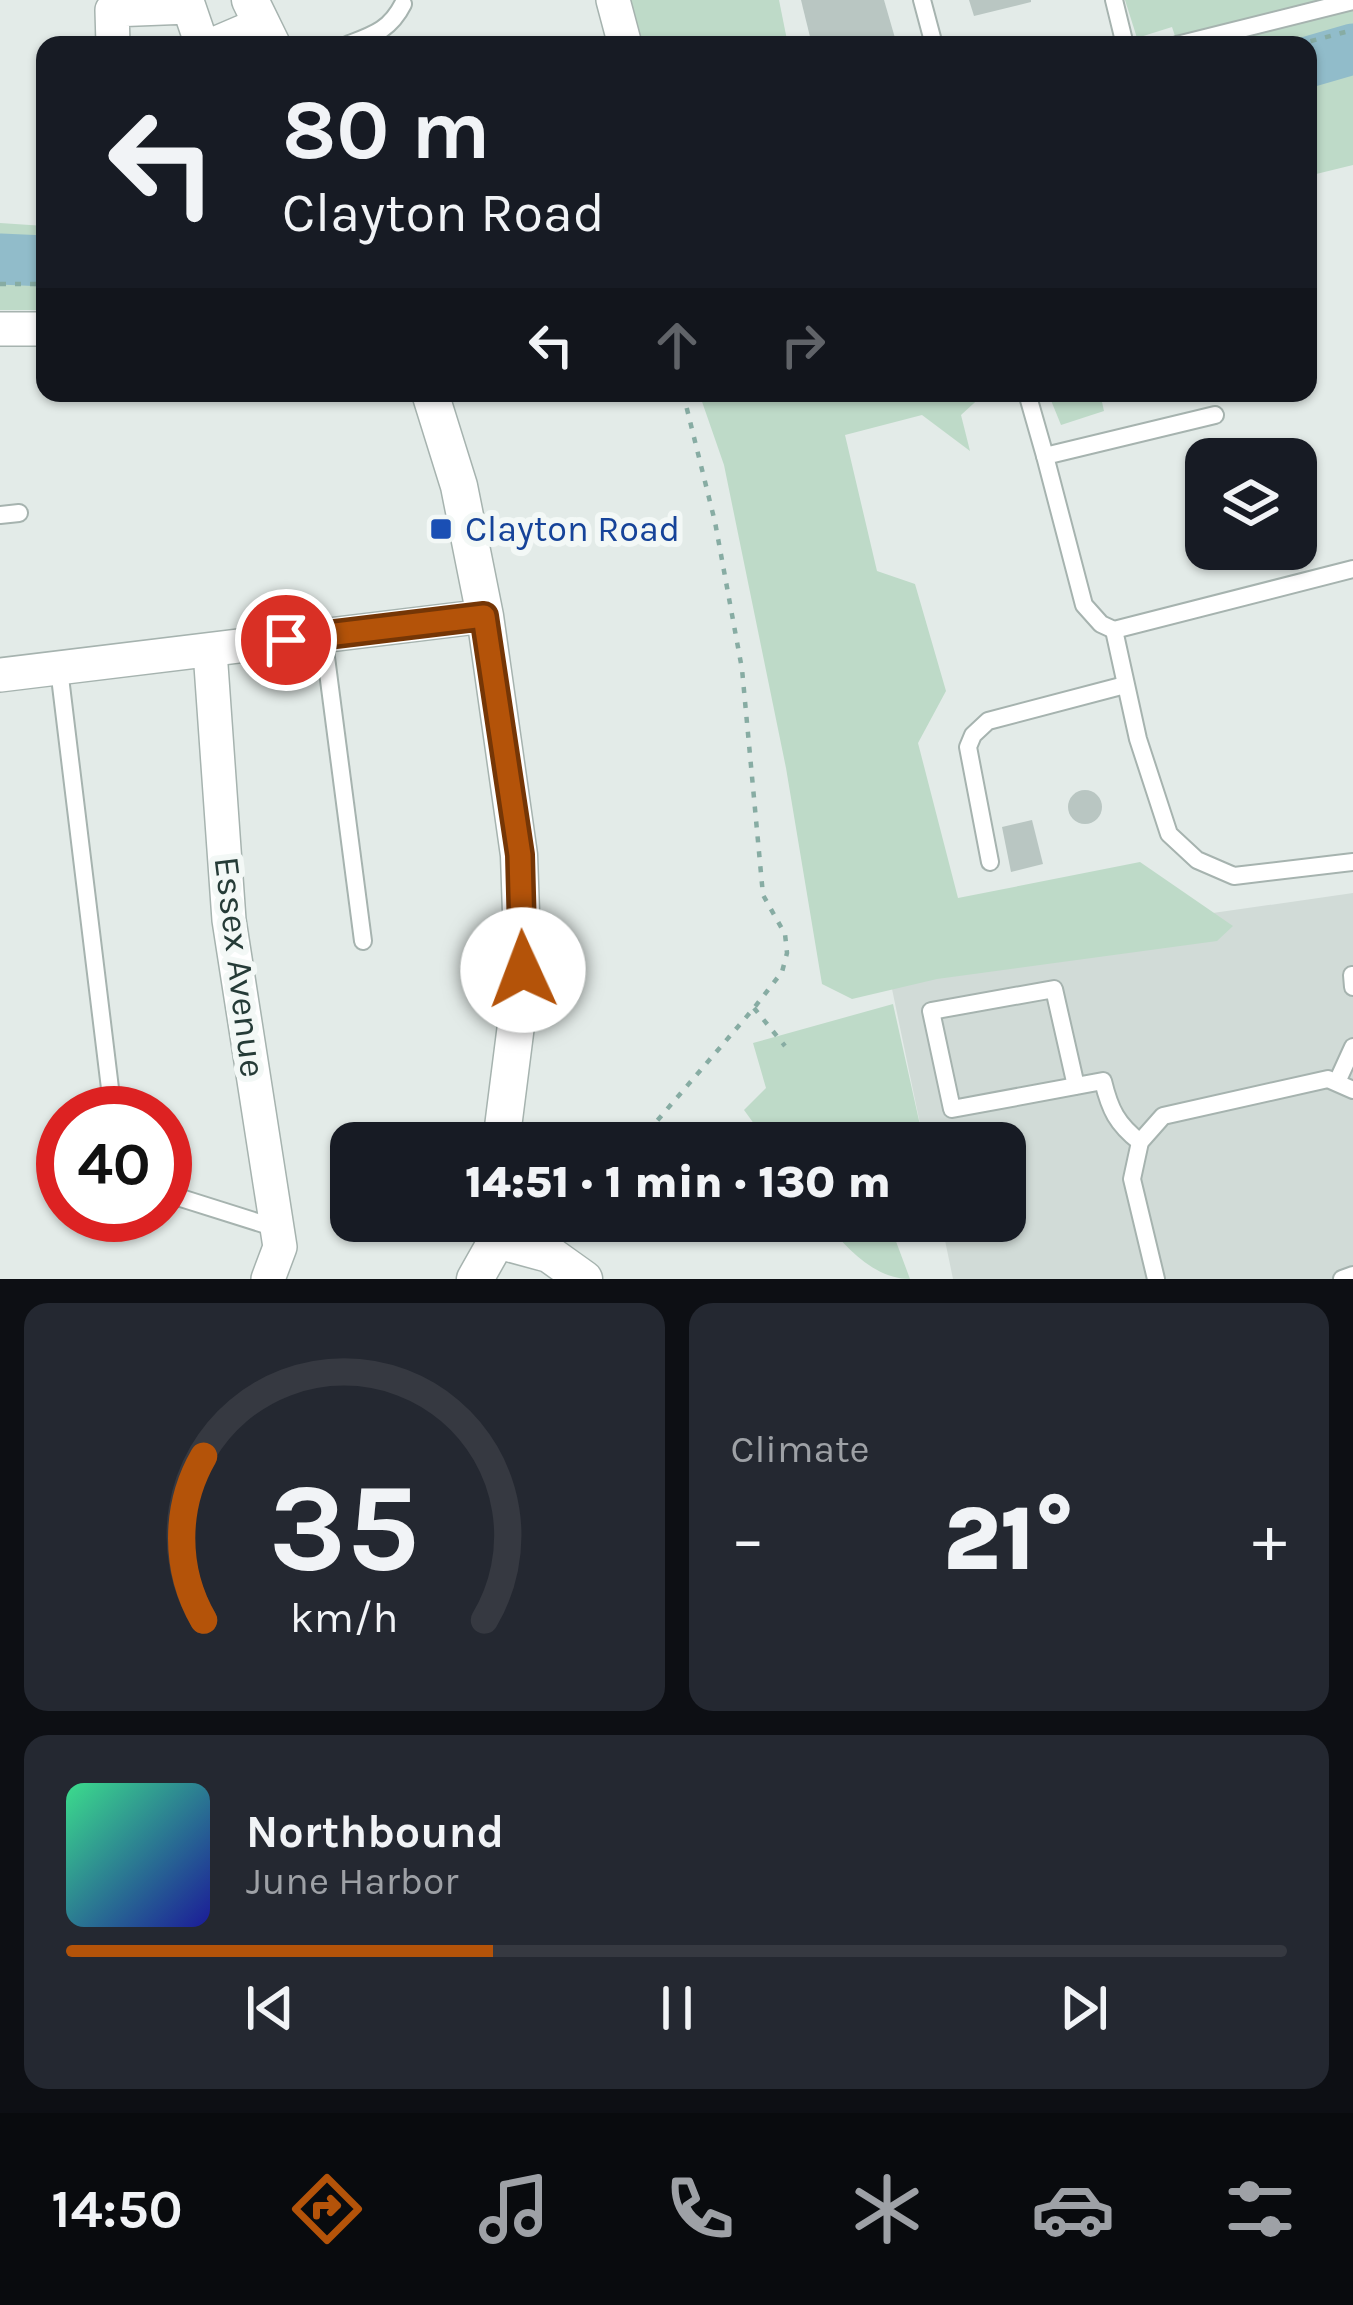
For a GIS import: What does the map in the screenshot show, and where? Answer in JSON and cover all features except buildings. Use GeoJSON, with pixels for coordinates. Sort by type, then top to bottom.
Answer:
{"type":"FeatureCollection","features":[{"type":"Feature","properties":{"kind":"street"},"geometry":{"type":"LineString","coordinates":[[613,0],[623,36]]}},
{"type":"Feature","properties":{"kind":"street"},"geometry":{"type":"LineString","coordinates":[[112,36],[112,10],[189,7],[199,36]]}},
{"type":"Feature","properties":{"kind":"street"},"geometry":{"type":"LineString","coordinates":[[232,36],[261,23]]}},
{"type":"Feature","properties":{"kind":"street"},"geometry":{"type":"LineString","coordinates":[[0,329],[36,329]]}},
{"type":"Feature","properties":{"kind":"street"},"geometry":{"type":"LineString","coordinates":[[433,402],[459,486],[520,855],[523,970],[504,1122]]}},
{"type":"Feature","properties":{"kind":"street"},"geometry":{"type":"LineString","coordinates":[[0,675],[484,616]]}},
{"type":"Feature","properties":{"kind":"street","name":"Essex Avenue"},"geometry":{"type":"LineString","coordinates":[[210,651],[230,920],[280,1247],[268,1279]]}},
{"type":"Feature","properties":{"kind":"street"},"geometry":{"type":"LineString","coordinates":[[475,1279],[491,1242]]}},
{"type":"Feature","properties":{"kind":"street"},"geometry":{"type":"LineString","coordinates":[[522,1242],[584,1279]]}},
{"type":"Feature","properties":{"kind":"lane"},"geometry":{"type":"LineString","coordinates":[[922,0],[932,36]]}},
{"type":"Feature","properties":{"kind":"lane"},"geometry":{"type":"LineString","coordinates":[[1114,0],[1123,36]]}},
{"type":"Feature","properties":{"kind":"lane"},"geometry":{"type":"LineString","coordinates":[[1214,36],[1353,1]]}},
{"type":"Feature","properties":{"kind":"lane"},"geometry":{"type":"LineString","coordinates":[[371,36],[394,22],[403,4]]}},
{"type":"Feature","properties":{"kind":"lane"},"geometry":{"type":"LineString","coordinates":[[1030,402],[1084,605],[1100,625],[1114,630],[1353,569]]}},
{"type":"Feature","properties":{"kind":"lane"},"geometry":{"type":"LineString","coordinates":[[1045,456],[1215,416]]}},
{"type":"Feature","properties":{"kind":"lane"},"geometry":{"type":"LineString","coordinates":[[1114,630],[1125,685],[1169,834],[1197,860],[1234,876],[1353,862]]}},
{"type":"Feature","properties":{"kind":"lane"},"geometry":{"type":"LineString","coordinates":[[323,634],[363,941]]}},
{"type":"Feature","properties":{"kind":"lane"},"geometry":{"type":"LineString","coordinates":[[59,668],[110,1086]]}},
{"type":"Feature","properties":{"kind":"lane"},"geometry":{"type":"LineString","coordinates":[[990,862],[968,747],[973,734],[988,721],[1125,685]]}},
{"type":"Feature","properties":{"kind":"lane"},"geometry":{"type":"LineString","coordinates":[[1352,975],[1353,987]]}},
{"type":"Feature","properties":{"kind":"lane"},"geometry":{"type":"LineString","coordinates":[[1076,1086],[1054,989],[932,1012],[952,1109],[1103,1082],[1110,1111],[1140,1142]]}},
{"type":"Feature","properties":{"kind":"lane"},"geometry":{"type":"LineString","coordinates":[[1156,1279],[1132,1178],[1140,1142],[1163,1116],[1328,1079],[1348,1085],[1353,1047]]}},
{"type":"Feature","properties":{"kind":"lane"},"geometry":{"type":"LineString","coordinates":[[192,1201],[277,1228]]}},
{"type":"Feature","properties":{"kind":"lane"},"geometry":{"type":"LineString","coordinates":[[1342,1279],[1353,1275]]}},
{"type":"Feature","properties":{"kind":"path"},"geometry":{"type":"LineString","coordinates":[[1317,39],[1353,30]]}},
{"type":"Feature","properties":{"kind":"path"},"geometry":{"type":"LineString","coordinates":[[0,284],[36,284]]}},
{"type":"Feature","properties":{"kind":"path"},"geometry":{"type":"LineString","coordinates":[[656,1122],[782,973],[787,952],[785,934],[763,895],[742,669],[716,523],[685,402]]}},
{"type":"Feature","properties":{"kind":"path"},"geometry":{"type":"LineString","coordinates":[[754,1008],[784,1046]]}},
{"type":"Feature","properties":{"kind":"shaded area"},"geometry":{"type":"Polygon","coordinates":[[[1353,893],[1353,1279],[953,1279],[945,1242],[1026,1242],[1026,1122],[920,1122],[886,960],[1353,893]]]}},
{"type":"Feature","properties":{"kind":"green space"},"geometry":{"type":"Polygon","coordinates":[[[629,0],[779,0],[786,36],[639,36],[629,0]]]}},
{"type":"Feature","properties":{"kind":"green space"},"geometry":{"type":"Polygon","coordinates":[[[1125,0],[1353,0],[1353,165],[1317,174],[1317,36],[1175,36],[1172,27],[1136,36],[1125,0]]]}},
{"type":"Feature","properties":{"kind":"green space"},"geometry":{"type":"Polygon","coordinates":[[[0,223],[36,225],[36,250],[0,249],[0,223]]]}},
{"type":"Feature","properties":{"kind":"green space"},"geometry":{"type":"Polygon","coordinates":[[[0,272],[36,274],[36,310],[0,310],[0,272]]]}},
{"type":"Feature","properties":{"kind":"green space"},"geometry":{"type":"Polygon","coordinates":[[[702,402],[975,402],[961,415],[970,451],[922,415],[845,435],[877,571],[915,584],[946,691],[918,743],[958,898],[1140,862],[1233,926],[1217,941],[937,979],[852,999],[822,984],[786,768],[724,465],[702,402]]]}},
{"type":"Feature","properties":{"kind":"green space"},"geometry":{"type":"Polygon","coordinates":[[[1052,402],[1102,402],[1104,411],[1061,425],[1052,402]]]}},
{"type":"Feature","properties":{"kind":"green space"},"geometry":{"type":"Polygon","coordinates":[[[893,1004],[919,1122],[753,1122],[744,1110],[766,1088],[753,1043],[893,1004]]]}},
{"type":"Feature","properties":{"kind":"green space"},"geometry":{"type":"Polygon","coordinates":[[[844,1242],[896,1242],[910,1279],[885,1274],[844,1242]]]}},
{"type":"Feature","properties":{"kind":"waterway"},"geometry":{"type":"LineString","coordinates":[[1317,59],[1353,49]]}},
{"type":"Feature","properties":{"kind":"waterway"},"geometry":{"type":"LineString","coordinates":[[0,259],[36,261]]}},
{"type":"Feature","properties":{"kind":"place","name":"Clayton Road"},"geometry":{"type":"Point","coordinates":[441,529]}},
{"type":"Feature","properties":{"kind":"route"},"geometry":{"type":"LineString","coordinates":[[286,640],[484,616],[520,855],[523,970]]}}]}
